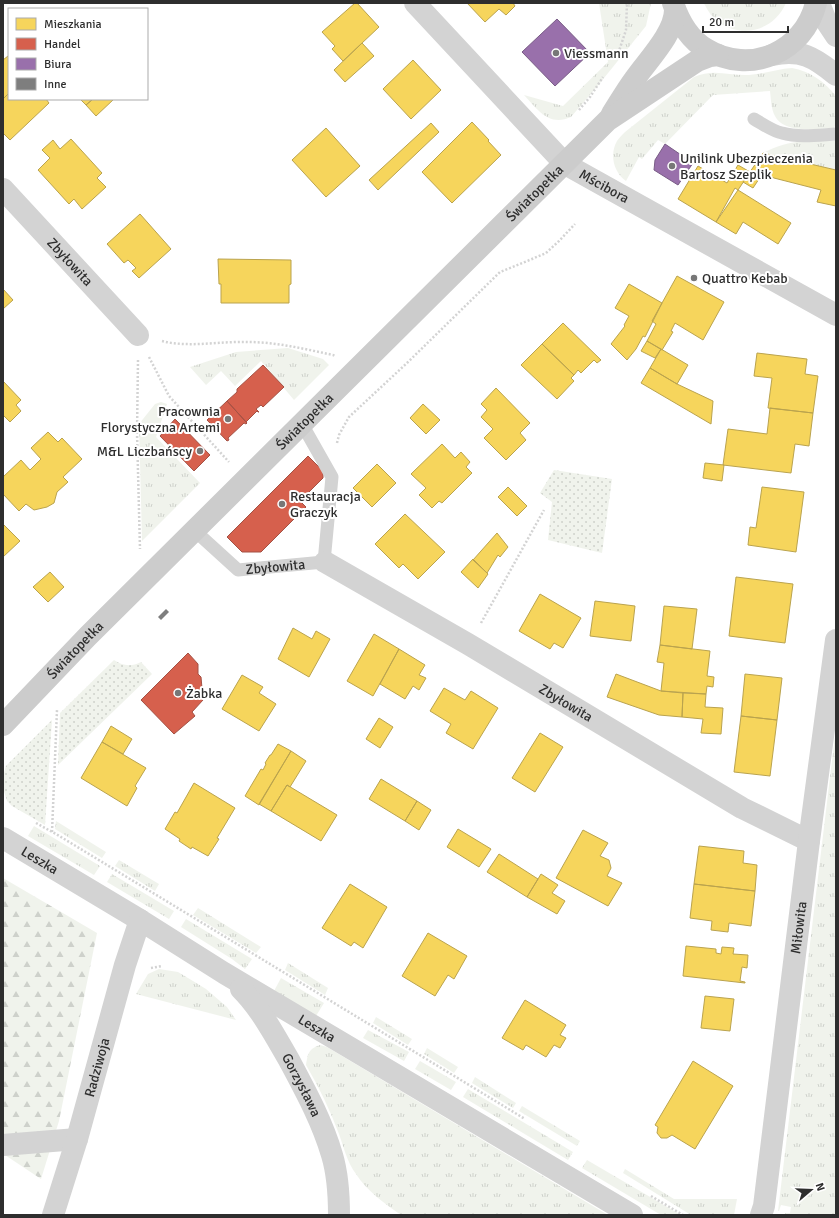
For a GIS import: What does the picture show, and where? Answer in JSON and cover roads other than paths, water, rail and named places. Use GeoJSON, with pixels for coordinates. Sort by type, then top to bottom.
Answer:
{"type":"FeatureCollection","features":[{"type":"Feature","properties":{"kind":"street","name":"Mścibora"},"geometry":{"type":"LineString","coordinates":[[415,3],[565,164],[836,315]]}},
{"type":"Feature","properties":{"kind":"street"},"geometry":{"type":"LineString","coordinates":[[818,3],[826,21],[836,36]]}},
{"type":"Feature","properties":{"kind":"street"},"geometry":{"type":"LineString","coordinates":[[674,7],[683,26],[693,39],[705,49],[732,60],[747,60],[762,59],[788,47],[808,24],[818,3]]}},
{"type":"Feature","properties":{"kind":"street","name":"Światopełka"},"geometry":{"type":"LineString","coordinates":[[3,725],[88,636],[194,530],[608,120],[634,80],[666,36],[674,21],[674,7]]}},
{"type":"Feature","properties":{"kind":"street"},"geometry":{"type":"LineString","coordinates":[[772,55],[788,52],[804,55],[820,62],[836,75]]}},
{"type":"Feature","properties":{"kind":"street","name":"Światopełka"},"geometry":{"type":"LineString","coordinates":[[608,120],[697,61],[710,56],[718,55]]}},
{"type":"Feature","properties":{"kind":"street","name":"Zbyłowita"},"geometry":{"type":"LineString","coordinates":[[3,189],[138,335]]}},
{"type":"Feature","properties":{"kind":"street","name":"Zbyłowita"},"geometry":{"type":"LineString","coordinates":[[324,562],[468,644],[742,808],[809,841]]}},
{"type":"Feature","properties":{"kind":"street","name":"Miłowita"},"geometry":{"type":"LineString","coordinates":[[761,1215],[764,1206],[809,841],[836,640]]}},
{"type":"Feature","properties":{"kind":"street","name":"Leszka"},"geometry":{"type":"LineString","coordinates":[[3,838],[140,920],[224,973],[632,1215]]}},
{"type":"Feature","properties":{"kind":"street","name":"Radziwoja"},"geometry":{"type":"LineString","coordinates":[[53,1215],[77,1139],[125,965],[140,920]]}},
{"type":"Feature","properties":{"kind":"street","name":"Gorzysława"},"geometry":{"type":"LineString","coordinates":[[224,973],[262,1014],[281,1046],[321,1124],[332,1155],[339,1190],[339,1215]]}},
{"type":"Feature","properties":{"kind":"street"},"geometry":{"type":"LineString","coordinates":[[3,1145],[77,1139]]}},
{"type":"Feature","properties":{"kind":"lane"},"geometry":{"type":"LineString","coordinates":[[754,119],[775,131],[782,133],[800,135],[836,134]]}},
{"type":"Feature","properties":{"kind":"lane"},"geometry":{"type":"LineString","coordinates":[[302,424],[332,477],[324,562]]}},
{"type":"Feature","properties":{"kind":"lane","name":"Zbyłowita"},"geometry":{"type":"LineString","coordinates":[[194,530],[238,570],[324,562]]}},
{"type":"Feature","properties":{"kind":"place","name":"Viessmann"},"geometry":{"type":"Point","coordinates":[556,53]}},
{"type":"Feature","properties":{"kind":"place","name":"Unilink Ubezpieczenia Bartosz Szeplik"},"geometry":{"type":"Point","coordinates":[672,166]}},
{"type":"Feature","properties":{"kind":"place","name":"Quattro Kebab"},"geometry":{"type":"Point","coordinates":[694,278]}},
{"type":"Feature","properties":{"kind":"place","name":"Pracownia Florystyczna Artemi"},"geometry":{"type":"Point","coordinates":[228,419]}},
{"type":"Feature","properties":{"kind":"place","name":"M&L Liczbańscy"},"geometry":{"type":"Point","coordinates":[200,451]}},
{"type":"Feature","properties":{"kind":"place","name":"Restauracja Graczyk"},"geometry":{"type":"Point","coordinates":[282,504]}},
{"type":"Feature","properties":{"kind":"place","name":"Żabka"},"geometry":{"type":"Point","coordinates":[178,693]}}]}
